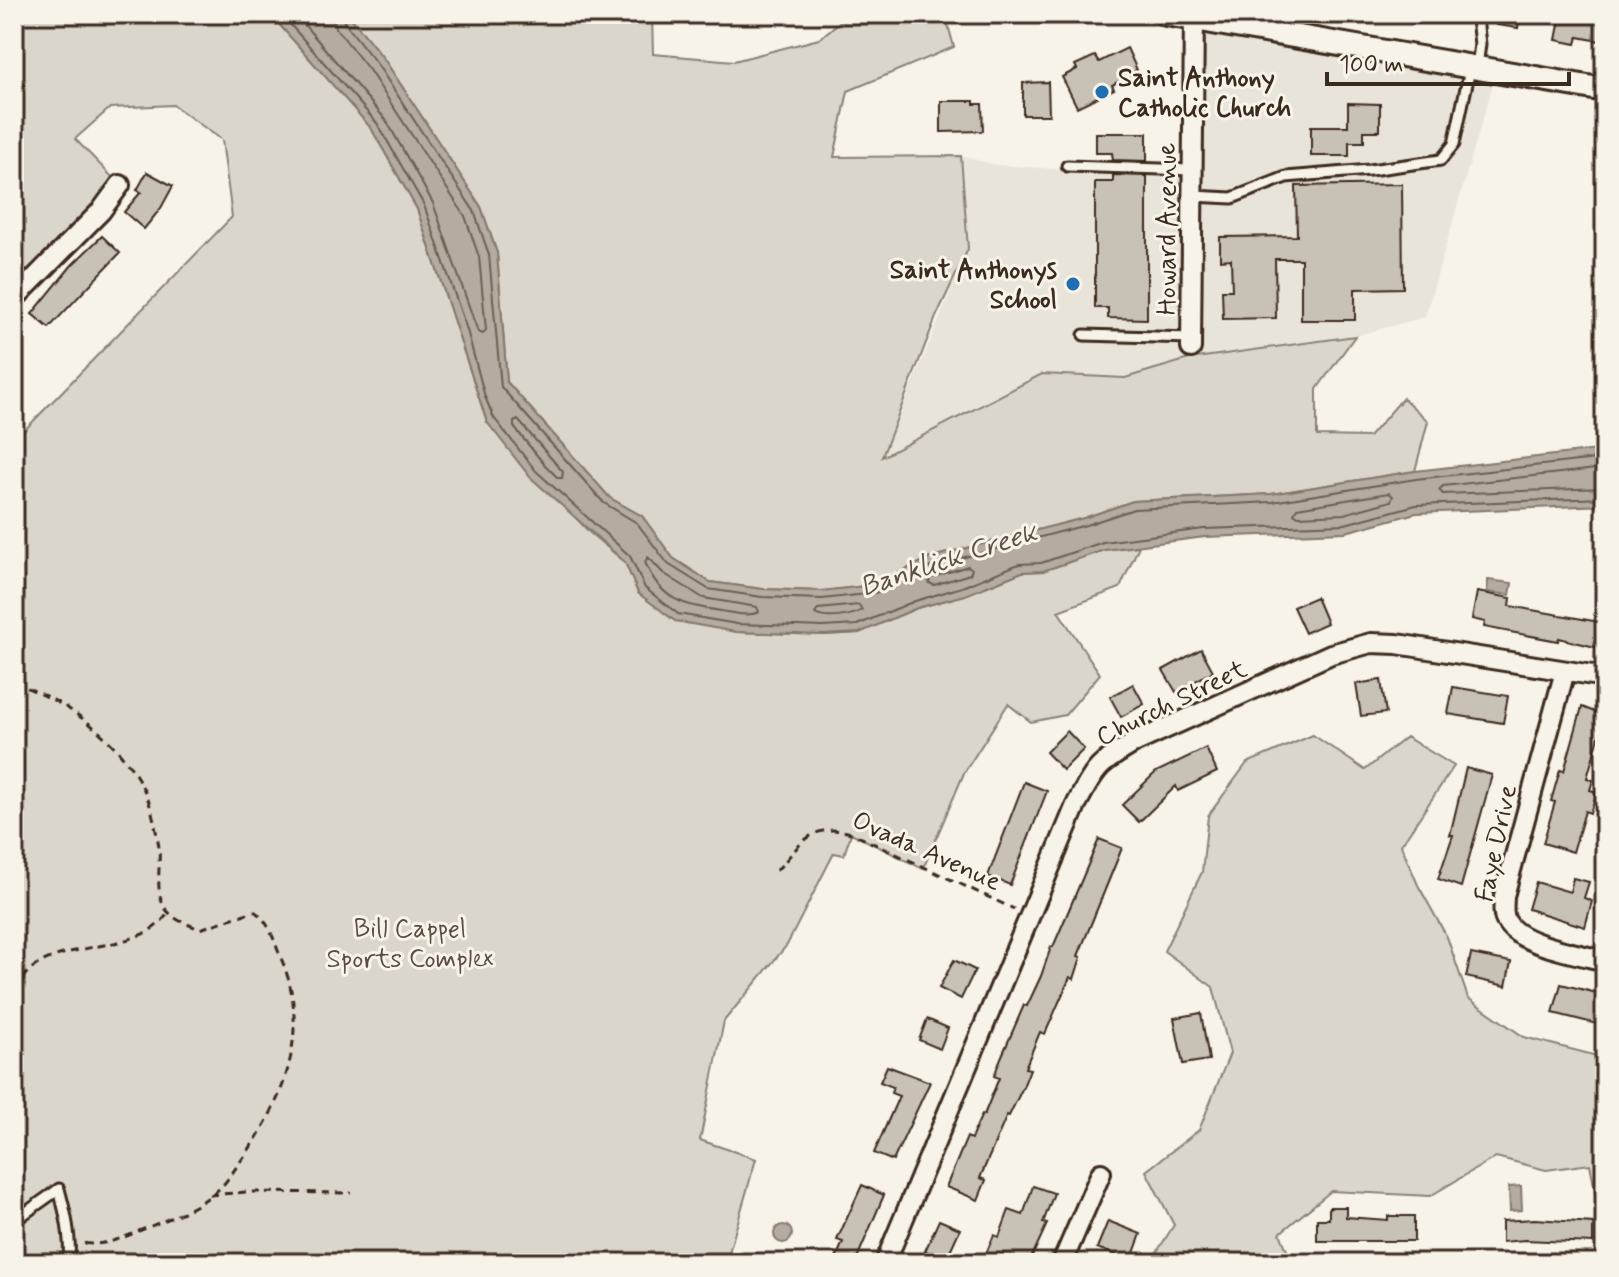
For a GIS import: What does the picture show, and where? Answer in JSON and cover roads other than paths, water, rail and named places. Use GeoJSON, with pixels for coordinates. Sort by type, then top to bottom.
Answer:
{"type":"FeatureCollection","features":[{"type":"Feature","properties":{"kind":"street"},"geometry":{"type":"LineString","coordinates":[[1166,14],[1194,16],[1605,90]]}},
{"type":"Feature","properties":{"kind":"street","name":"Howard Avenue"},"geometry":{"type":"LineString","coordinates":[[1192,343],[1194,16]]}},
{"type":"Feature","properties":{"kind":"street"},"geometry":{"type":"LineString","coordinates":[[15,296],[101,211],[120,185]]}},
{"type":"Feature","properties":{"kind":"street","name":"Church Street"},"geometry":{"type":"LineString","coordinates":[[885,1263],[1076,805],[1103,761],[1136,742],[1331,654],[1362,645],[1397,644],[1605,677]]}},
{"type":"Feature","properties":{"kind":"street","name":"Faye Drive"},"geometry":{"type":"LineString","coordinates":[[1565,671],[1503,908],[1506,922],[1521,937],[1605,961]]}},
{"type":"Feature","properties":{"kind":"street"},"geometry":{"type":"LineString","coordinates":[[1062,1263],[1101,1173]]}},
{"type":"Feature","properties":{"kind":"lane"},"geometry":{"type":"LineString","coordinates":[[1193,196],[1232,198],[1286,177],[1441,160],[1454,144],[1480,44],[1477,19]]}},
{"type":"Feature","properties":{"kind":"lane"},"geometry":{"type":"LineString","coordinates":[[1067,166],[1193,170]]}},
{"type":"Feature","properties":{"kind":"lane"},"geometry":{"type":"LineString","coordinates":[[1084,335],[1192,343]]}},
{"type":"Feature","properties":{"kind":"lane"},"geometry":{"type":"LineString","coordinates":[[14,1221],[59,1189],[71,1242],[69,1263]]}},
{"type":"Feature","properties":{"kind":"water","name":"Banklick Creek"},"geometry":{"type":"Polygon","coordinates":[[[270,14],[348,14],[384,59],[481,207],[497,253],[507,382],[610,498],[642,516],[673,558],[710,582],[763,589],[822,591],[874,585],[932,557],[1084,518],[1133,501],[1271,494],[1415,471],[1598,450],[1605,450],[1605,505],[1416,513],[1346,532],[1205,537],[1104,550],[1043,571],[1022,572],[965,595],[917,608],[859,633],[736,632],[675,621],[638,593],[625,562],[530,477],[487,422],[417,209],[371,128],[270,14]]]}},
{"type":"Feature","properties":{"kind":"water"},"geometry":{"type":"Polygon","coordinates":[[[1488,580],[1512,583],[1510,595],[1487,592],[1488,580]]]}},
{"type":"Feature","properties":{"kind":"water"},"geometry":{"type":"Polygon","coordinates":[[[1521,1186],[1522,1210],[1510,1211],[1509,1187],[1521,1186]]]}},
{"type":"Feature","properties":{"kind":"water"},"geometry":{"type":"Polygon","coordinates":[[[779,1225],[787,1225],[792,1234],[790,1241],[779,1243],[774,1238],[774,1230],[779,1225]]]}},
{"type":"Feature","properties":{"kind":"place","name":"Saint Anthony Catholic Church"},"geometry":{"type":"Point","coordinates":[1102,92]}},
{"type":"Feature","properties":{"kind":"place","name":"Saint Anthonys School"},"geometry":{"type":"Point","coordinates":[1073,284]}},
{"type":"Feature","properties":{"kind":"park label","name":"Bill Cappel Sports Complex"},"geometry":{"type":"Point","coordinates":[410,943]}}]}
